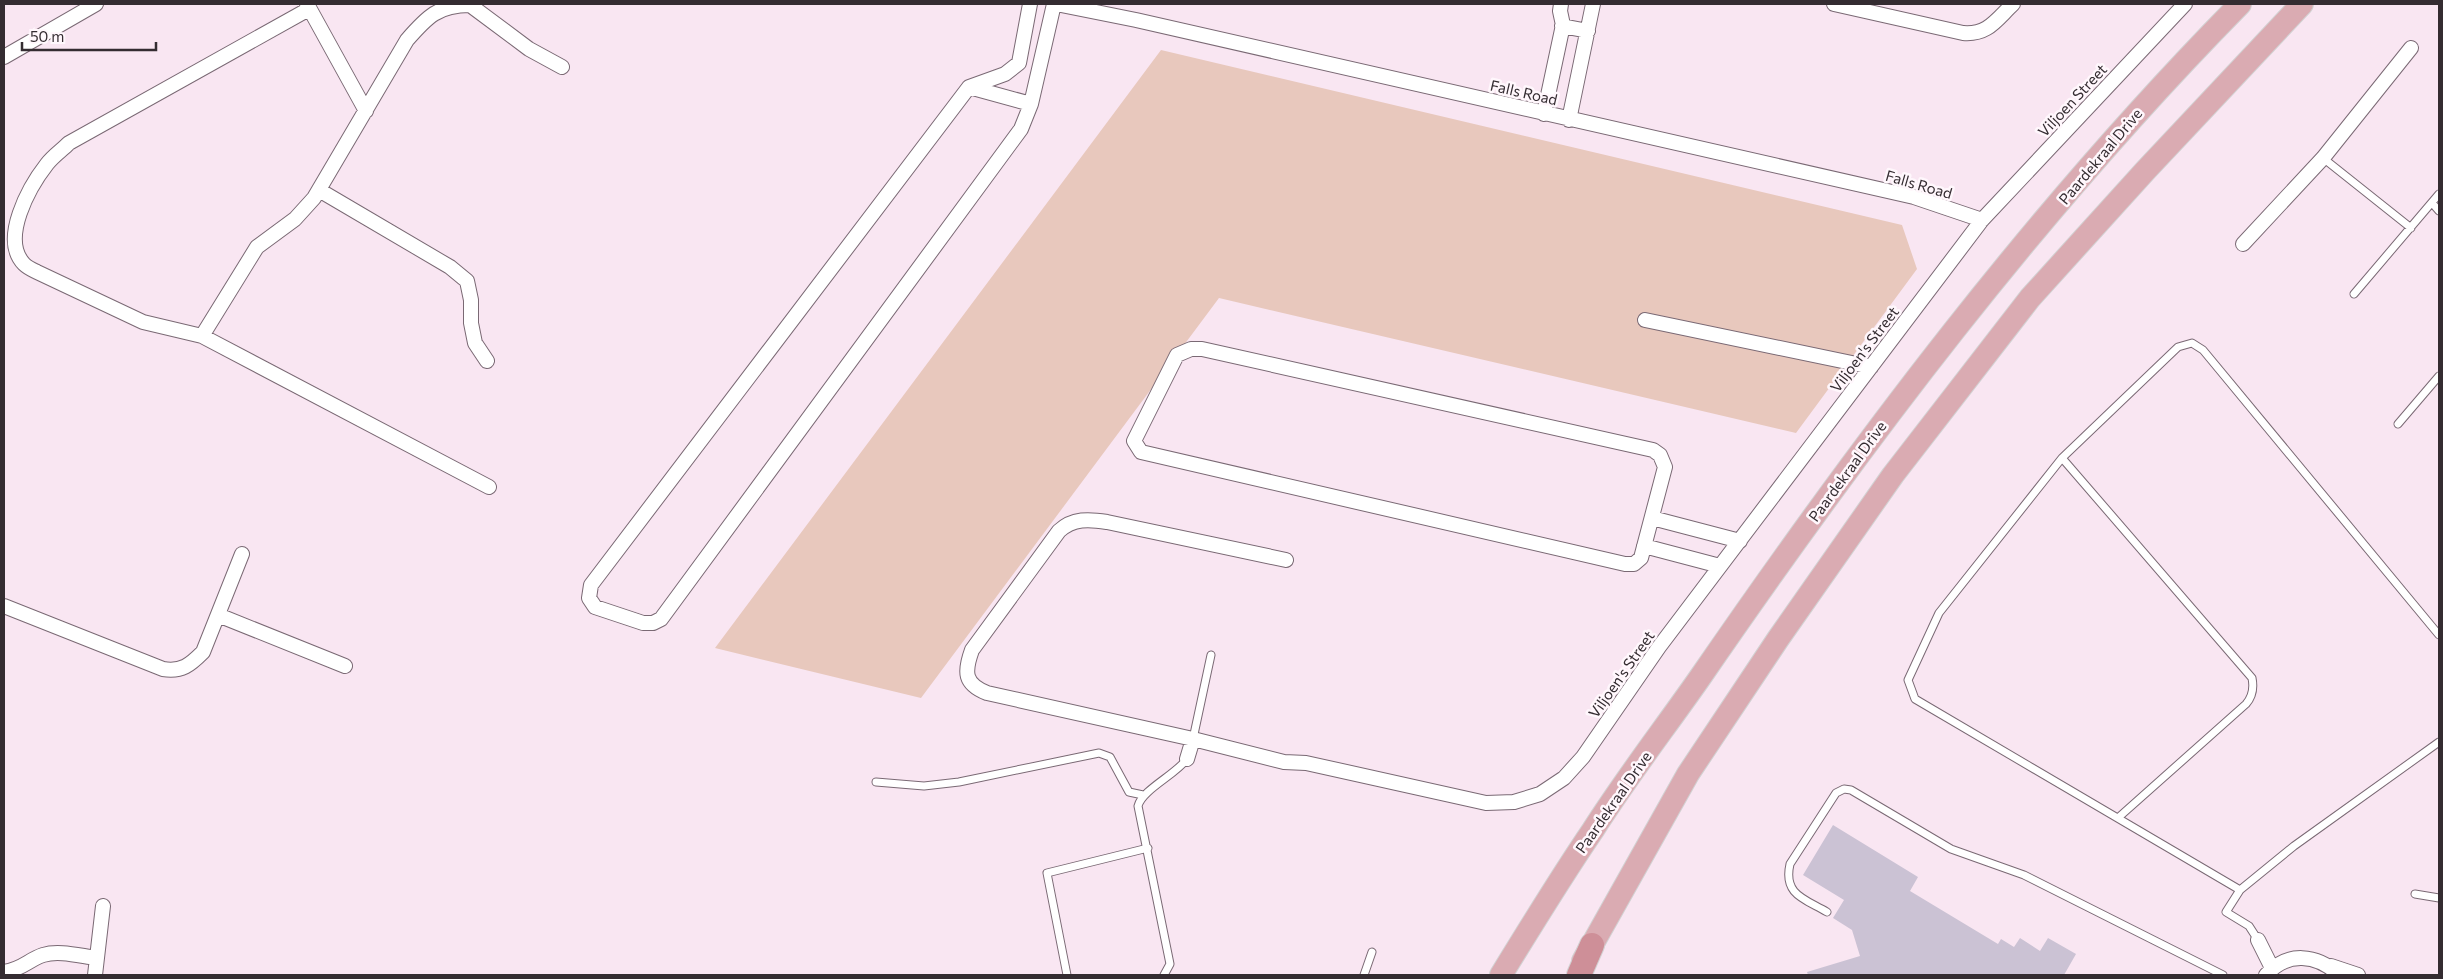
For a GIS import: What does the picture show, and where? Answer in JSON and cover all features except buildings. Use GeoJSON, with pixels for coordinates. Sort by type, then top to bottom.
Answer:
{"type":"FeatureCollection","features":[{"type":"Feature","properties":{"kind":"highway"},"geometry":{"type":"LineString","coordinates":[[1579,975],[1592,945]]}},
{"type":"Feature","properties":{"kind":"main road","name":"Paardekraal Drive"},"geometry":{"type":"LineString","coordinates":[[1501,975],[1594,827],[1861,450],[1983,296],[2106,147],[2173,71],[2240,4]]}},
{"type":"Feature","properties":{"kind":"main road"},"geometry":{"type":"LineString","coordinates":[[2030,298],[2048,268],[2113,190],[2282,4]]}},
{"type":"Feature","properties":{"kind":"main road"},"geometry":{"type":"LineString","coordinates":[[1574,975],[1688,774],[1778,639],[1893,475],[2030,298],[2302,4]]}},
{"type":"Feature","properties":{"kind":"street"},"geometry":{"type":"LineString","coordinates":[[4,57],[96,4]]}},
{"type":"Feature","properties":{"kind":"street"},"geometry":{"type":"LineString","coordinates":[[1030,4],[1023,54],[1016,66],[1005,74],[969,87],[591,585],[589,598],[595,607],[643,623],[653,623],[661,619],[1021,129],[1031,104],[1055,4]]}},
{"type":"Feature","properties":{"kind":"street","name":"Falls Road"},"geometry":{"type":"LineString","coordinates":[[1055,4],[1097,8],[1569,120],[1914,197],[1982,220]]}},
{"type":"Feature","properties":{"kind":"street"},"geometry":{"type":"LineString","coordinates":[[1544,114],[1562,26],[1560,11],[1562,4]]}},
{"type":"Feature","properties":{"kind":"street"},"geometry":{"type":"LineString","coordinates":[[1569,120],[1592,4]]}},
{"type":"Feature","properties":{"kind":"street"},"geometry":{"type":"LineString","coordinates":[[1834,4],[1977,34],[1989,28],[2013,4]]}},
{"type":"Feature","properties":{"kind":"street","name":"Viljoen Street"},"geometry":{"type":"LineString","coordinates":[[1982,220],[2185,4]]}},
{"type":"Feature","properties":{"kind":"street"},"geometry":{"type":"LineString","coordinates":[[202,336],[257,247],[295,219],[319,190],[407,40],[426,18],[443,8],[470,5],[529,49],[562,67]]}},
{"type":"Feature","properties":{"kind":"street"},"geometry":{"type":"LineString","coordinates":[[366,110],[308,6],[69,143],[47,163],[24,201],[14,226],[14,242],[17,254],[24,264],[31,268],[143,322],[202,336],[489,487]]}},
{"type":"Feature","properties":{"kind":"street"},"geometry":{"type":"LineString","coordinates":[[1562,26],[1588,31]]}},
{"type":"Feature","properties":{"kind":"street"},"geometry":{"type":"LineString","coordinates":[[1025,36],[1045,43]]}},
{"type":"Feature","properties":{"kind":"street"},"geometry":{"type":"LineString","coordinates":[[2242,244],[2323,158],[2411,48]]}},
{"type":"Feature","properties":{"kind":"street"},"geometry":{"type":"LineString","coordinates":[[969,87],[1031,104]]}},
{"type":"Feature","properties":{"kind":"street"},"geometry":{"type":"LineString","coordinates":[[319,190],[450,267],[467,281],[471,300],[471,323],[475,343],[487,361]]}},
{"type":"Feature","properties":{"kind":"street","name":"Viljoen's Street"},"geometry":{"type":"LineString","coordinates":[[1286,560],[1107,522],[1088,519],[1066,525],[1059,531],[972,650],[967,672],[969,680],[976,689],[1284,762],[1306,762],[1486,803],[1514,802],[1540,794],[1564,778],[1583,757],[1659,647],[1982,220]]}},
{"type":"Feature","properties":{"kind":"street"},"geometry":{"type":"LineString","coordinates":[[1645,320],[1871,366]]}},
{"type":"Feature","properties":{"kind":"street"},"geometry":{"type":"LineString","coordinates":[[1191,349],[1202,349],[1653,450],[1660,455],[1665,467],[1644,546],[1641,558],[1634,564],[1626,564],[1152,456],[1141,452],[1134,441],[1177,356],[1191,349]]}},
{"type":"Feature","properties":{"kind":"street"},"geometry":{"type":"LineString","coordinates":[[1652,518],[1740,541]]}},
{"type":"Feature","properties":{"kind":"street"},"geometry":{"type":"LineString","coordinates":[[1644,546],[1720,566]]}},
{"type":"Feature","properties":{"kind":"street"},"geometry":{"type":"LineString","coordinates":[[4,606],[163,669],[175,671],[193,662],[203,652],[242,554]]}},
{"type":"Feature","properties":{"kind":"street"},"geometry":{"type":"LineString","coordinates":[[218,615],[344,666]]}},
{"type":"Feature","properties":{"kind":"street"},"geometry":{"type":"LineString","coordinates":[[1187,758],[1193,739]]}},
{"type":"Feature","properties":{"kind":"street"},"geometry":{"type":"LineString","coordinates":[[95,975],[103,906]]}},
{"type":"Feature","properties":{"kind":"street"},"geometry":{"type":"LineString","coordinates":[[2258,940],[2269,971],[2284,960],[2299,957],[2314,958],[2358,975]]}},
{"type":"Feature","properties":{"kind":"street"},"geometry":{"type":"LineString","coordinates":[[4,972],[18,970],[40,956],[50,954],[97,958]]}},
{"type":"Feature","properties":{"kind":"street"},"geometry":{"type":"LineString","coordinates":[[2328,965],[2339,975]]}},
{"type":"Feature","properties":{"kind":"lane"},"geometry":{"type":"LineString","coordinates":[[2323,158],[2411,228]]}},
{"type":"Feature","properties":{"kind":"lane"},"geometry":{"type":"LineString","coordinates":[[2354,294],[2433,204],[2439,194]]}},
{"type":"Feature","properties":{"kind":"lane"},"geometry":{"type":"LineString","coordinates":[[2433,204],[2439,211]]}},
{"type":"Feature","properties":{"kind":"lane"},"geometry":{"type":"LineString","coordinates":[[2240,890],[2119,817],[1915,699],[1909,686],[1910,671],[1939,613],[2062,458],[2178,347],[2192,343],[2203,350],[2439,635]]}},
{"type":"Feature","properties":{"kind":"lane"},"geometry":{"type":"LineString","coordinates":[[2398,424],[2439,376]]}},
{"type":"Feature","properties":{"kind":"lane"},"geometry":{"type":"LineString","coordinates":[[2062,458],[2252,678],[2254,686],[2253,693],[2246,704],[2119,817]]}},
{"type":"Feature","properties":{"kind":"lane"},"geometry":{"type":"LineString","coordinates":[[1193,739],[1211,655]]}},
{"type":"Feature","properties":{"kind":"lane"},"geometry":{"type":"LineString","coordinates":[[2258,940],[2249,926],[2226,912],[2240,890],[2294,846],[2439,742]]}},
{"type":"Feature","properties":{"kind":"lane"},"geometry":{"type":"LineString","coordinates":[[876,782],[924,786],[959,782],[1099,753],[1110,756],[1129,792],[1143,795]]}},
{"type":"Feature","properties":{"kind":"lane"},"geometry":{"type":"LineString","coordinates":[[1164,975],[1170,964],[1138,806],[1143,795],[1178,770],[1187,758]]}},
{"type":"Feature","properties":{"kind":"lane"},"geometry":{"type":"LineString","coordinates":[[1827,912],[1795,894],[1789,886],[1790,864],[1836,793],[1844,789],[1851,790],[1951,849],[2024,875],[2223,975]]}},
{"type":"Feature","properties":{"kind":"lane"},"geometry":{"type":"LineString","coordinates":[[1067,975],[1046,873],[1148,848]]}},
{"type":"Feature","properties":{"kind":"lane"},"geometry":{"type":"LineString","coordinates":[[2415,894],[2439,898]]}},
{"type":"Feature","properties":{"kind":"lane"},"geometry":{"type":"LineString","coordinates":[[1364,975],[1372,952]]}},
{"type":"Feature","properties":{"kind":"shaded area"},"geometry":{"type":"Polygon","coordinates":[[[1161,50],[1902,225],[1917,269],[1796,433],[1219,298],[921,698],[715,648],[1161,50]]]}}]}
